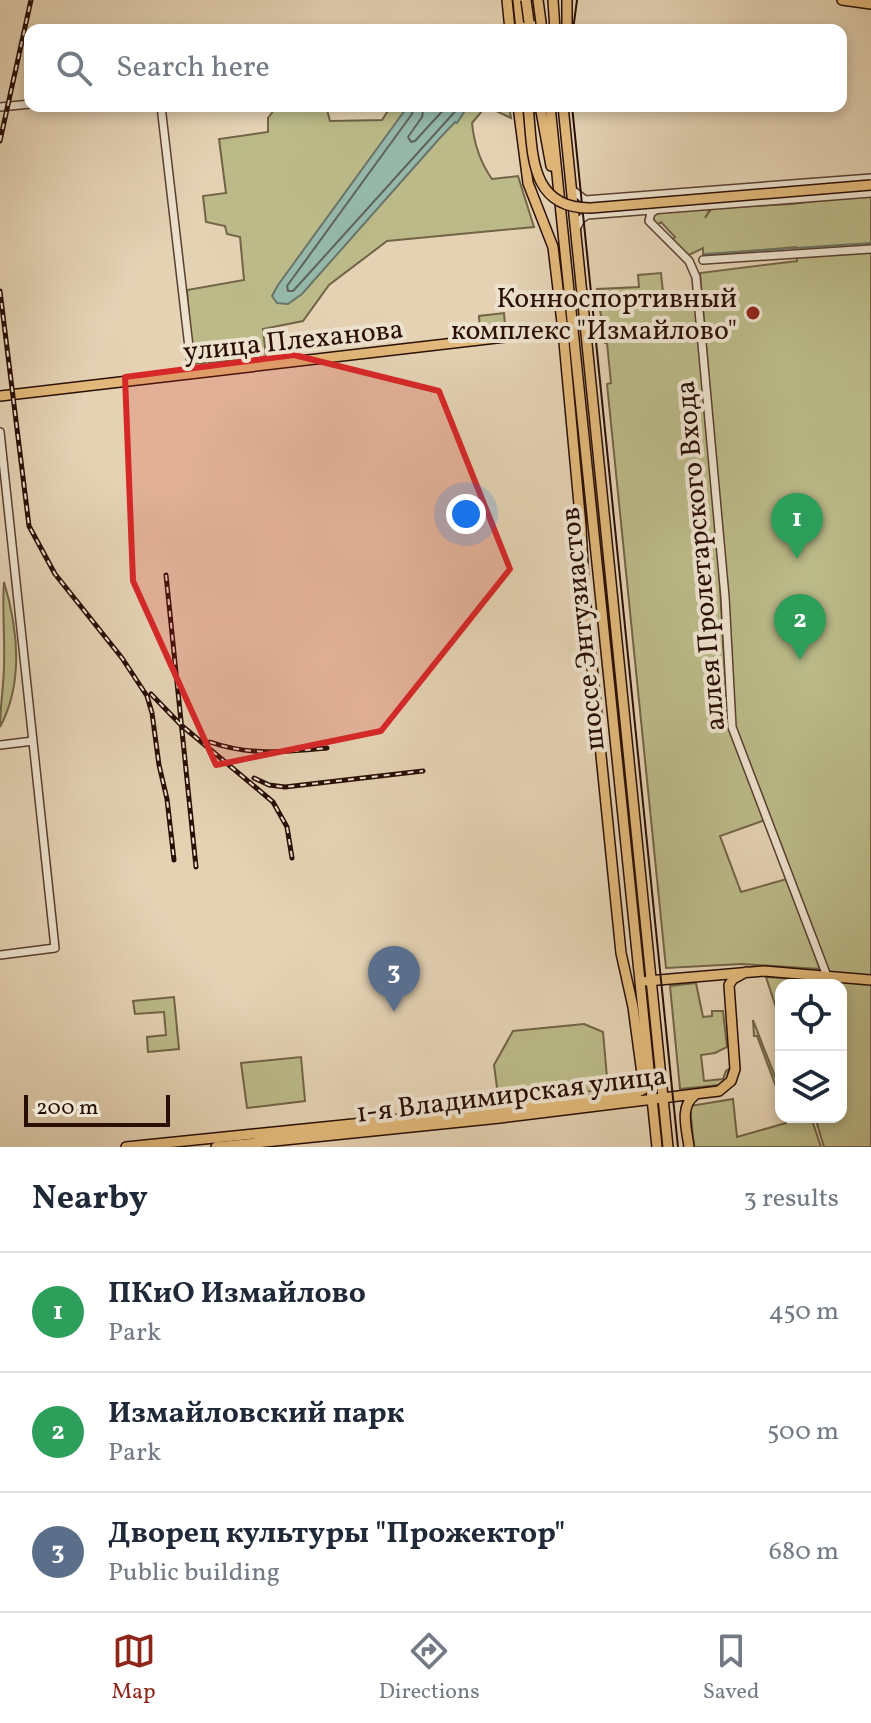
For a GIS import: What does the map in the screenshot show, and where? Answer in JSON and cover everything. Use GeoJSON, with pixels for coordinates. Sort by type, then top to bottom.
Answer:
{"type":"FeatureCollection","features":[{"type":"Feature","properties":{"kind":"main road"},"geometry":{"type":"LineString","coordinates":[[507,0],[509,24]]}},
{"type":"Feature","properties":{"kind":"main road"},"geometry":{"type":"LineString","coordinates":[[518,0],[524,24]]}},
{"type":"Feature","properties":{"kind":"main road"},"geometry":{"type":"LineString","coordinates":[[525,24],[526,0]]}},
{"type":"Feature","properties":{"kind":"main road"},"geometry":{"type":"LineString","coordinates":[[538,0],[541,24]]}},
{"type":"Feature","properties":{"kind":"main road"},"geometry":{"type":"LineString","coordinates":[[553,0],[555,24]]}},
{"type":"Feature","properties":{"kind":"main road"},"geometry":{"type":"LineString","coordinates":[[842,0],[871,4]]}},
{"type":"Feature","properties":{"kind":"main road"},"geometry":{"type":"LineString","coordinates":[[567,1],[567,24]]}},
{"type":"Feature","properties":{"kind":"main road"},"geometry":{"type":"LineString","coordinates":[[519,112],[525,166],[532,194],[553,247],[566,337],[584,587],[621,953],[630,987],[646,981],[746,972],[871,980]]}},
{"type":"Feature","properties":{"kind":"main road"},"geometry":{"type":"LineString","coordinates":[[529,112],[537,177],[554,198],[568,206],[599,207],[871,185]]}},
{"type":"Feature","properties":{"kind":"main road"},"geometry":{"type":"LineString","coordinates":[[541,112],[559,197]]}},
{"type":"Feature","properties":{"kind":"main road","name":"шоссе Энтузиастов"},"geometry":{"type":"LineString","coordinates":[[551,112],[559,197],[566,337],[591,502],[638,963],[646,981]]}},
{"type":"Feature","properties":{"kind":"main road","name":"шоссе Энтузиастов"},"geometry":{"type":"LineString","coordinates":[[564,112],[646,981],[658,1098],[668,1147]]}},
{"type":"Feature","properties":{"kind":"main road"},"geometry":{"type":"LineString","coordinates":[[561,312],[551,332],[560,338],[566,337],[580,324],[583,316]]}},
{"type":"Feature","properties":{"kind":"main road","name":"улица Плеханова"},"geometry":{"type":"LineString","coordinates":[[0,396],[551,332],[566,337]]}},
{"type":"Feature","properties":{"kind":"main road"},"geometry":{"type":"LineString","coordinates":[[573,443],[591,502]]}},
{"type":"Feature","properties":{"kind":"main road"},"geometry":{"type":"LineString","coordinates":[[618,921],[638,963]]}},
{"type":"Feature","properties":{"kind":"main road"},"geometry":{"type":"LineString","coordinates":[[729,1007],[729,985],[746,972]]}},
{"type":"Feature","properties":{"kind":"main road","name":"1-я Владимирская улица"},"geometry":{"type":"LineString","coordinates":[[216,1147],[725,1089],[734,1077],[735,1050],[729,1007],[723,984],[707,975]]}},
{"type":"Feature","properties":{"kind":"main road","name":"1-я Владимирская улица"},"geometry":{"type":"LineString","coordinates":[[126,1147],[632,1095],[644,1089],[630,987]]}},
{"type":"Feature","properties":{"kind":"main road"},"geometry":{"type":"LineString","coordinates":[[689,1147],[685,1109],[687,1101],[696,1094]]}},
{"type":"Feature","properties":{"kind":"main road","name":"шоссе Энтузиастов"},"geometry":{"type":"LineString","coordinates":[[657,1147],[658,1098]]}},
{"type":"Feature","properties":{"kind":"street"},"geometry":{"type":"LineString","coordinates":[[0,107],[24,105]]}},
{"type":"Feature","properties":{"kind":"street"},"geometry":{"type":"LineString","coordinates":[[162,112],[192,373]]}},
{"type":"Feature","properties":{"kind":"street"},"geometry":{"type":"LineString","coordinates":[[571,189],[585,200],[871,178]]}},
{"type":"Feature","properties":{"kind":"street"},"geometry":{"type":"LineString","coordinates":[[823,182],[818,193],[826,197]]}},
{"type":"Feature","properties":{"kind":"street"},"geometry":{"type":"LineString","coordinates":[[735,189],[742,195],[736,203]]}},
{"type":"Feature","properties":{"kind":"street"},"geometry":{"type":"LineString","coordinates":[[575,231],[587,215],[871,193]]}},
{"type":"Feature","properties":{"kind":"street"},"geometry":{"type":"LineString","coordinates":[[656,210],[651,213],[649,221],[689,261],[871,249]]}},
{"type":"Feature","properties":{"kind":"street","name":"аллея Пролетарского Входа"},"geometry":{"type":"LineString","coordinates":[[689,261],[696,277],[719,527],[732,727],[827,976]]}},
{"type":"Feature","properties":{"kind":"street"},"geometry":{"type":"LineString","coordinates":[[0,432],[55,948],[0,955]]}},
{"type":"Feature","properties":{"kind":"street"},"geometry":{"type":"LineString","coordinates":[[0,745],[33,741]]}},
{"type":"Feature","properties":{"kind":"highlighted area"},"geometry":{"type":"Polygon","coordinates":[[[294,355],[439,391],[510,569],[381,731],[216,765],[133,581],[125,377],[294,355]]]}},
{"type":"Feature","properties":{"kind":"shaded area"},"geometry":{"type":"Polygon","coordinates":[[[272,112],[328,112],[330,121],[382,120],[387,112],[481,112],[472,123],[481,159],[492,179],[518,176],[534,227],[387,241],[329,285],[303,321],[263,329],[266,357],[193,364],[187,290],[244,280],[240,237],[227,234],[225,226],[206,222],[203,196],[226,193],[219,139],[268,132],[268,118],[272,112]]]}},
{"type":"Feature","properties":{"kind":"shaded area"},"geometry":{"type":"Polygon","coordinates":[[[871,194],[871,1147],[824,1147],[817,1123],[847,1123],[847,979],[830,979],[734,727],[700,273],[797,261],[796,247],[703,255],[703,248],[687,256],[661,222],[657,225],[652,219],[656,213],[711,207],[705,218],[712,208],[792,204],[871,194]]]}},
{"type":"Feature","properties":{"kind":"shaded area"},"geometry":{"type":"Polygon","coordinates":[[[661,273],[664,302],[689,300],[689,292],[694,292],[717,533],[728,727],[765,820],[720,836],[741,892],[787,879],[820,969],[742,964],[666,968],[607,384],[611,383],[607,343],[597,289],[639,287],[638,275],[661,273]]]}},
{"type":"Feature","properties":{"kind":"shaded area"},"geometry":{"type":"Polygon","coordinates":[[[504,313],[505,325],[480,328],[479,316],[504,313]]]}},
{"type":"Feature","properties":{"kind":"shaded area"},"geometry":{"type":"Polygon","coordinates":[[[4,582],[13,618],[16,674],[8,710],[0,727],[4,672],[4,582]]]}},
{"type":"Feature","properties":{"kind":"shaded area"},"geometry":{"type":"Polygon","coordinates":[[[766,977],[798,979],[775,979],[775,1005],[766,977]]]}},
{"type":"Feature","properties":{"kind":"shaded area"},"geometry":{"type":"Polygon","coordinates":[[[696,983],[703,1017],[712,1016],[712,1011],[723,1011],[727,1047],[701,1055],[704,1081],[723,1079],[729,1069],[728,1079],[719,1085],[680,1089],[670,986],[696,983]]]}},
{"type":"Feature","properties":{"kind":"shaded area"},"geometry":{"type":"Polygon","coordinates":[[[174,997],[179,1049],[148,1052],[147,1037],[166,1035],[164,1012],[135,1014],[133,1001],[174,997]]]}},
{"type":"Feature","properties":{"kind":"shaded area"},"geometry":{"type":"Polygon","coordinates":[[[753,1020],[775,1077],[775,1084],[757,1036],[754,1036],[753,1020]]]}},
{"type":"Feature","properties":{"kind":"shaded area"},"geometry":{"type":"Polygon","coordinates":[[[584,1024],[603,1032],[608,1089],[499,1103],[494,1065],[513,1031],[584,1024]]]}},
{"type":"Feature","properties":{"kind":"shaded area"},"geometry":{"type":"Polygon","coordinates":[[[301,1057],[305,1101],[247,1108],[241,1063],[301,1057]]]}},
{"type":"Feature","properties":{"kind":"shaded area"},"geometry":{"type":"Polygon","coordinates":[[[733,1099],[737,1137],[786,1123],[813,1123],[821,1147],[694,1147],[690,1106],[733,1099]]]}},
{"type":"Feature","properties":{"kind":"water"},"geometry":{"type":"Polygon","coordinates":[[[404,112],[464,112],[302,294],[288,304],[277,303],[272,296],[404,112]]]}},
{"type":"Feature","properties":{"kind":"waterway"},"geometry":{"type":"LineString","coordinates":[[705,254],[871,243]]}},
{"type":"Feature","properties":{"kind":"tram line"},"geometry":{"type":"LineString","coordinates":[[574,24],[577,0]]}},
{"type":"Feature","properties":{"kind":"tram line"},"geometry":{"type":"LineString","coordinates":[[573,112],[678,1147]]}},
{"type":"Feature","properties":{"kind":"railway"},"geometry":{"type":"LineString","coordinates":[[26,24],[31,0]]}},
{"type":"Feature","properties":{"kind":"railway"},"geometry":{"type":"LineString","coordinates":[[0,141],[24,32]]}},
{"type":"Feature","properties":{"kind":"railway"},"geometry":{"type":"LineString","coordinates":[[0,291],[29,526],[55,574],[122,658],[147,696],[167,799],[174,860]]}},
{"type":"Feature","properties":{"kind":"railway"},"geometry":{"type":"LineString","coordinates":[[166,575],[196,867]]}},
{"type":"Feature","properties":{"kind":"railway"},"geometry":{"type":"LineString","coordinates":[[151,694],[181,725],[273,802],[287,827],[292,858]]}},
{"type":"Feature","properties":{"kind":"railway"},"geometry":{"type":"LineString","coordinates":[[210,742],[254,751],[327,748]]}},
{"type":"Feature","properties":{"kind":"railway"},"geometry":{"type":"LineString","coordinates":[[254,778],[269,785],[285,787],[423,771]]}},
{"type":"Feature","properties":{"kind":"place","name":"Конноспортивный комплекс \"Измайлово\""},"geometry":{"type":"Point","coordinates":[753,313]}},
{"type":"Feature","properties":{"kind":"place","name":"ПКиО Измайлово"},"geometry":{"type":"Point","coordinates":[797,559]}},
{"type":"Feature","properties":{"kind":"place","name":"Измайловский парк"},"geometry":{"type":"Point","coordinates":[800,660]}},
{"type":"Feature","properties":{"kind":"place","name":"Дворец культуры \"Прожектор\""},"geometry":{"type":"Point","coordinates":[394,1012]}}]}
